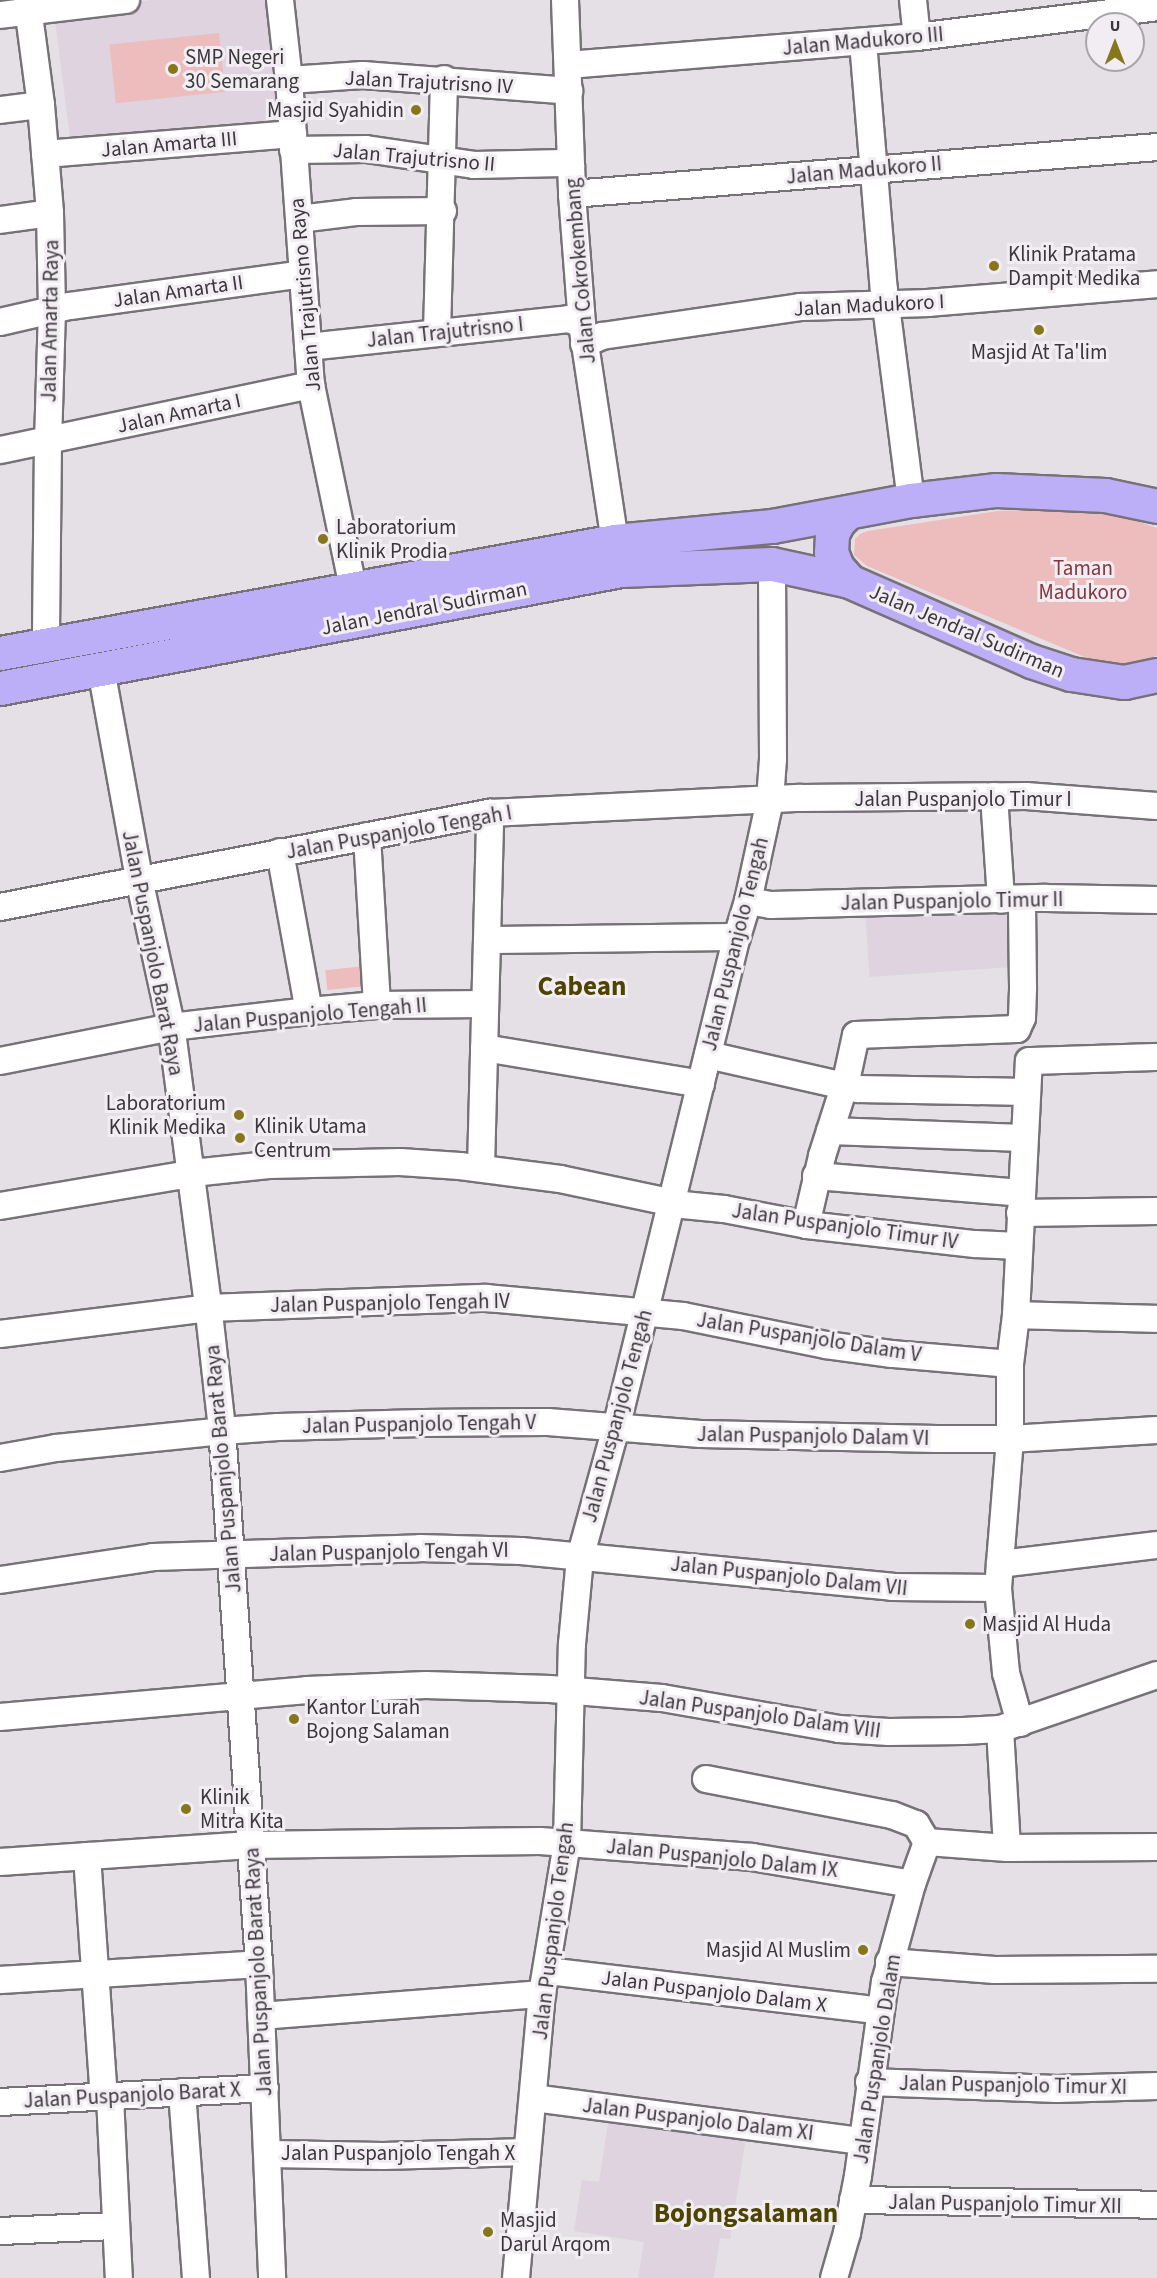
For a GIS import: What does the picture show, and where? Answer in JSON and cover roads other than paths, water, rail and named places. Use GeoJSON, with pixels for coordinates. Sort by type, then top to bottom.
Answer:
{"type":"FeatureCollection","features":[{"type":"Feature","properties":{"kind":"highway","name":"Jalan Jendral Sudirman"},"geometry":{"type":"LineString","coordinates":[[0,653],[352,587],[615,541],[748,529],[911,500],[996,490],[1105,495],[1157,506]]}},
{"type":"Feature","properties":{"kind":"highway","name":"Jalan Jendral Sudirman"},"geometry":{"type":"LineString","coordinates":[[848,512],[838,522],[832,534],[831,552],[837,567],[849,581]]}},
{"type":"Feature","properties":{"kind":"highway","name":"Jalan Jendral Sudirman"},"geometry":{"type":"LineString","coordinates":[[0,688],[621,570],[772,564],[849,581],[1031,661],[1071,674],[1124,682],[1157,675]]}},
{"type":"Feature","properties":{"kind":"street"},"geometry":{"type":"LineString","coordinates":[[0,15],[28,6],[126,0]]}},
{"type":"Feature","properties":{"kind":"street","name":"Jalan Trajutrisno Raya"},"geometry":{"type":"LineString","coordinates":[[280,0],[289,81],[311,385],[352,587]]}},
{"type":"Feature","properties":{"kind":"street","name":"Jalan Cokrokembang"},"geometry":{"type":"LineString","coordinates":[[566,0],[572,194],[583,334],[615,541]]}},
{"type":"Feature","properties":{"kind":"street"},"geometry":{"type":"LineString","coordinates":[[913,0],[917,37]]}},
{"type":"Feature","properties":{"kind":"street","name":"Jalan Amarta Raya"},"geometry":{"type":"LineString","coordinates":[[28,6],[41,105],[50,213],[52,309],[46,643]]}},
{"type":"Feature","properties":{"kind":"street","name":"Jalan Madukoro III"},"geometry":{"type":"LineString","coordinates":[[568,65],[917,37],[1157,7]]}},
{"type":"Feature","properties":{"kind":"street"},"geometry":{"type":"LineString","coordinates":[[863,42],[872,170],[911,500]]}},
{"type":"Feature","properties":{"kind":"street","name":"Jalan Trajutrisno IV"},"geometry":{"type":"LineString","coordinates":[[289,81],[363,75],[444,79],[569,91]]}},
{"type":"Feature","properties":{"kind":"street"},"geometry":{"type":"LineString","coordinates":[[438,332],[444,79]]}},
{"type":"Feature","properties":{"kind":"street"},"geometry":{"type":"LineString","coordinates":[[0,110],[41,105]]}},
{"type":"Feature","properties":{"kind":"street","name":"Jalan Trajutrisno II"},"geometry":{"type":"LineString","coordinates":[[293,142],[366,149],[474,165],[566,163],[571,166]]}},
{"type":"Feature","properties":{"kind":"street","name":"Jalan Amarta III"},"geometry":{"type":"LineString","coordinates":[[45,154],[293,142]]}},
{"type":"Feature","properties":{"kind":"street","name":"Jalan Madukoro II"},"geometry":{"type":"LineString","coordinates":[[572,194],[1157,147]]}},
{"type":"Feature","properties":{"kind":"street"},"geometry":{"type":"LineString","coordinates":[[299,219],[356,212],[442,211]]}},
{"type":"Feature","properties":{"kind":"street"},"geometry":{"type":"LineString","coordinates":[[0,220],[50,213]]}},
{"type":"Feature","properties":{"kind":"street","name":"Jalan Amarta II"},"geometry":{"type":"LineString","coordinates":[[0,322],[52,309],[303,274]]}},
{"type":"Feature","properties":{"kind":"street","name":"Jalan Madukoro I"},"geometry":{"type":"LineString","coordinates":[[583,334],[602,336],[800,307],[928,303],[1157,284]]}},
{"type":"Feature","properties":{"kind":"street","name":"Jalan Trajutrisno I"},"geometry":{"type":"LineString","coordinates":[[308,347],[568,318],[583,334]]}},
{"type":"Feature","properties":{"kind":"street","name":"Jalan Amarta I"},"geometry":{"type":"LineString","coordinates":[[0,450],[48,442],[311,385]]}},
{"type":"Feature","properties":{"kind":"street","name":"Jalan Puspanjolo Tengah"},"geometry":{"type":"LineString","coordinates":[[516,2278],[544,1983],[567,1843],[574,1613],[580,1558],[616,1427],[736,937],[748,901],[770,800],[773,759],[772,564]]}},
{"type":"Feature","properties":{"kind":"street","name":"Jalan Puspanjolo Barat Raya"},"geometry":{"type":"LineString","coordinates":[[101,669],[139,879],[171,1027],[222,1431],[259,1964],[269,2154],[272,2278]]}},
{"type":"Feature","properties":{"kind":"street"},"geometry":{"type":"LineString","coordinates":[[1124,682],[1157,690]]}},
{"type":"Feature","properties":{"kind":"street"},"geometry":{"type":"LineString","coordinates":[[806,1225],[816,1176],[844,1087],[855,1037],[859,1035],[1017,1029],[1022,1018],[1023,987],[1012,900],[994,796]]}},
{"type":"Feature","properties":{"kind":"street","name":"Jalan Puspanjolo Timur I"},"geometry":{"type":"LineString","coordinates":[[770,800],[994,796],[1044,797],[1157,806]]}},
{"type":"Feature","properties":{"kind":"street","name":"Jalan Puspanjolo Tengah I"},"geometry":{"type":"LineString","coordinates":[[0,907],[490,813],[770,800]]}},
{"type":"Feature","properties":{"kind":"street"},"geometry":{"type":"LineString","coordinates":[[481,1168],[490,813]]}},
{"type":"Feature","properties":{"kind":"street"},"geometry":{"type":"LineString","coordinates":[[367,836],[376,1005]]}},
{"type":"Feature","properties":{"kind":"street"},"geometry":{"type":"LineString","coordinates":[[280,852],[309,1011]]}},
{"type":"Feature","properties":{"kind":"street","name":"Jalan Puspanjolo Timur II"},"geometry":{"type":"LineString","coordinates":[[748,901],[771,905],[1012,900],[1157,900]]}},
{"type":"Feature","properties":{"kind":"street"},"geometry":{"type":"LineString","coordinates":[[487,940],[736,937]]}},
{"type":"Feature","properties":{"kind":"street","name":"Jalan Puspanjolo Tengah II"},"geometry":{"type":"LineString","coordinates":[[0,1061],[171,1027],[376,1005],[485,1004]]}},
{"type":"Feature","properties":{"kind":"street"},"geometry":{"type":"LineString","coordinates":[[484,1048],[701,1084]]}},
{"type":"Feature","properties":{"kind":"street"},"geometry":{"type":"LineString","coordinates":[[708,1055],[844,1087],[1028,1092]]}},
{"type":"Feature","properties":{"kind":"street"},"geometry":{"type":"LineString","coordinates":[[1007,1848],[1010,1726],[999,1576],[1010,1439],[1010,1364],[1016,1316],[1023,1138],[1029,1061],[1157,1057]]}},
{"type":"Feature","properties":{"kind":"street"},"geometry":{"type":"LineString","coordinates":[[830,1131],[1023,1138]]}},
{"type":"Feature","properties":{"kind":"street","name":"Jalan Puspanjolo Timur IV"},"geometry":{"type":"LineString","coordinates":[[0,1206],[190,1174],[269,1165],[400,1162],[481,1168],[608,1188],[671,1202],[806,1225],[975,1244],[1019,1246]]}},
{"type":"Feature","properties":{"kind":"street"},"geometry":{"type":"LineString","coordinates":[[816,1176],[1021,1203],[1157,1211]]}},
{"type":"Feature","properties":{"kind":"street","name":"Jalan Puspanjolo Tengah IV"},"geometry":{"type":"LineString","coordinates":[[0,1334],[208,1308],[486,1298],[644,1313]]}},
{"type":"Feature","properties":{"kind":"street","name":"Jalan Puspanjolo Dalam V"},"geometry":{"type":"LineString","coordinates":[[644,1313],[724,1323],[826,1344],[892,1354],[1010,1364]]}},
{"type":"Feature","properties":{"kind":"street"},"geometry":{"type":"LineString","coordinates":[[1016,1316],[1157,1319]]}},
{"type":"Feature","properties":{"kind":"street","name":"Jalan Puspanjolo Tengah V"},"geometry":{"type":"LineString","coordinates":[[0,1458],[56,1448],[278,1427],[502,1422],[575,1423],[616,1427]]}},
{"type":"Feature","properties":{"kind":"street","name":"Jalan Puspanjolo Dalam VI"},"geometry":{"type":"LineString","coordinates":[[616,1427],[701,1434],[1010,1439],[1157,1430]]}},
{"type":"Feature","properties":{"kind":"street","name":"Jalan Puspanjolo Dalam VII"},"geometry":{"type":"LineString","coordinates":[[580,1558],[679,1564],[892,1587],[999,1576],[1157,1545]]}},
{"type":"Feature","properties":{"kind":"street","name":"Jalan Puspanjolo Tengah VI"},"geometry":{"type":"LineString","coordinates":[[0,1580],[153,1557],[232,1553],[442,1548],[521,1551],[580,1558]]}},
{"type":"Feature","properties":{"kind":"street","name":"Jalan Puspanjolo Dalam VIII"},"geometry":{"type":"LineString","coordinates":[[0,1717],[307,1690],[426,1685],[571,1691],[701,1704],[754,1716],[839,1729],[889,1732],[1010,1726],[1157,1675]]}},
{"type":"Feature","properties":{"kind":"street"},"geometry":{"type":"LineString","coordinates":[[706,1779],[892,1815],[916,1824],[927,1842],[1007,1848],[1157,1848]]}},
{"type":"Feature","properties":{"kind":"street","name":"Jalan Puspanjolo Dalam IX"},"geometry":{"type":"LineString","coordinates":[[0,1862],[250,1845],[540,1841],[752,1857],[912,1884]]}},
{"type":"Feature","properties":{"kind":"street","name":"Jalan Puspanjolo Dalam"},"geometry":{"type":"LineString","coordinates":[[834,2278],[853,2200],[869,2082],[889,1962],[927,1842]]}},
{"type":"Feature","properties":{"kind":"street"},"geometry":{"type":"LineString","coordinates":[[87,1856],[119,2278]]}},
{"type":"Feature","properties":{"kind":"street"},"geometry":{"type":"LineString","coordinates":[[889,1962],[995,1970],[1157,1970]]}},
{"type":"Feature","properties":{"kind":"street"},"geometry":{"type":"LineString","coordinates":[[0,1980],[259,1964]]}},
{"type":"Feature","properties":{"kind":"street","name":"Jalan Puspanjolo Dalam X"},"geometry":{"type":"LineString","coordinates":[[261,2016],[544,1983],[880,2011]]}},
{"type":"Feature","properties":{"kind":"street","name":"Jalan Puspanjolo Timur XI"},"geometry":{"type":"LineString","coordinates":[[869,2082],[1057,2089],[1157,2086]]}},
{"type":"Feature","properties":{"kind":"street","name":"Jalan Puspanjolo Barat X"},"geometry":{"type":"LineString","coordinates":[[0,2102],[265,2088]]}},
{"type":"Feature","properties":{"kind":"street"},"geometry":{"type":"LineString","coordinates":[[182,2092],[196,2278]]}},
{"type":"Feature","properties":{"kind":"street","name":"Jalan Puspanjolo Dalam XI"},"geometry":{"type":"LineString","coordinates":[[534,2098],[862,2141]]}},
{"type":"Feature","properties":{"kind":"street","name":"Jalan Puspanjolo Tengah X"},"geometry":{"type":"LineString","coordinates":[[269,2154],[383,2156],[527,2152]]}},
{"type":"Feature","properties":{"kind":"street","name":"Jalan Puspanjolo Timur XII"},"geometry":{"type":"LineString","coordinates":[[853,2200],[1157,2205]]}},
{"type":"Feature","properties":{"kind":"street"},"geometry":{"type":"LineString","coordinates":[[0,2231],[115,2226]]}},
{"type":"Feature","properties":{"kind":"place","name":"SMP Negeri 30 Semarang"},"geometry":{"type":"Point","coordinates":[173,69]}},
{"type":"Feature","properties":{"kind":"place","name":"Masjid Syahidin"},"geometry":{"type":"Point","coordinates":[416,110]}},
{"type":"Feature","properties":{"kind":"place","name":"Klinik Pratama Dampit Medika"},"geometry":{"type":"Point","coordinates":[994,266]}},
{"type":"Feature","properties":{"kind":"place","name":"Masjid At Ta'lim"},"geometry":{"type":"Point","coordinates":[1039,330]}},
{"type":"Feature","properties":{"kind":"place","name":"Laboratorium Klinik Prodia"},"geometry":{"type":"Point","coordinates":[323,539]}},
{"type":"Feature","properties":{"kind":"place","name":"Laboratorium Klinik Medika"},"geometry":{"type":"Point","coordinates":[239,1115]}},
{"type":"Feature","properties":{"kind":"place","name":"Klinik Utama Centrum"},"geometry":{"type":"Point","coordinates":[240,1138]}},
{"type":"Feature","properties":{"kind":"place","name":"Masjid Al Huda"},"geometry":{"type":"Point","coordinates":[970,1624]}},
{"type":"Feature","properties":{"kind":"place","name":"Kantor Lurah Bojong Salaman"},"geometry":{"type":"Point","coordinates":[294,1719]}},
{"type":"Feature","properties":{"kind":"place","name":"Klinik Mitra Kita"},"geometry":{"type":"Point","coordinates":[186,1809]}},
{"type":"Feature","properties":{"kind":"place","name":"Masjid Al Muslim"},"geometry":{"type":"Point","coordinates":[863,1950]}},
{"type":"Feature","properties":{"kind":"place","name":"Masjid Darul Arqom"},"geometry":{"type":"Point","coordinates":[488,2232]}},
{"type":"Feature","properties":{"kind":"district","name":"Cabean"},"geometry":{"type":"Point","coordinates":[582,987]}},
{"type":"Feature","properties":{"kind":"district","name":"Bojongsalaman"},"geometry":{"type":"Point","coordinates":[746,2214]}},
{"type":"Feature","properties":{"kind":"park label","name":"Taman Madukoro"},"geometry":{"type":"Point","coordinates":[1083,580]}}]}
